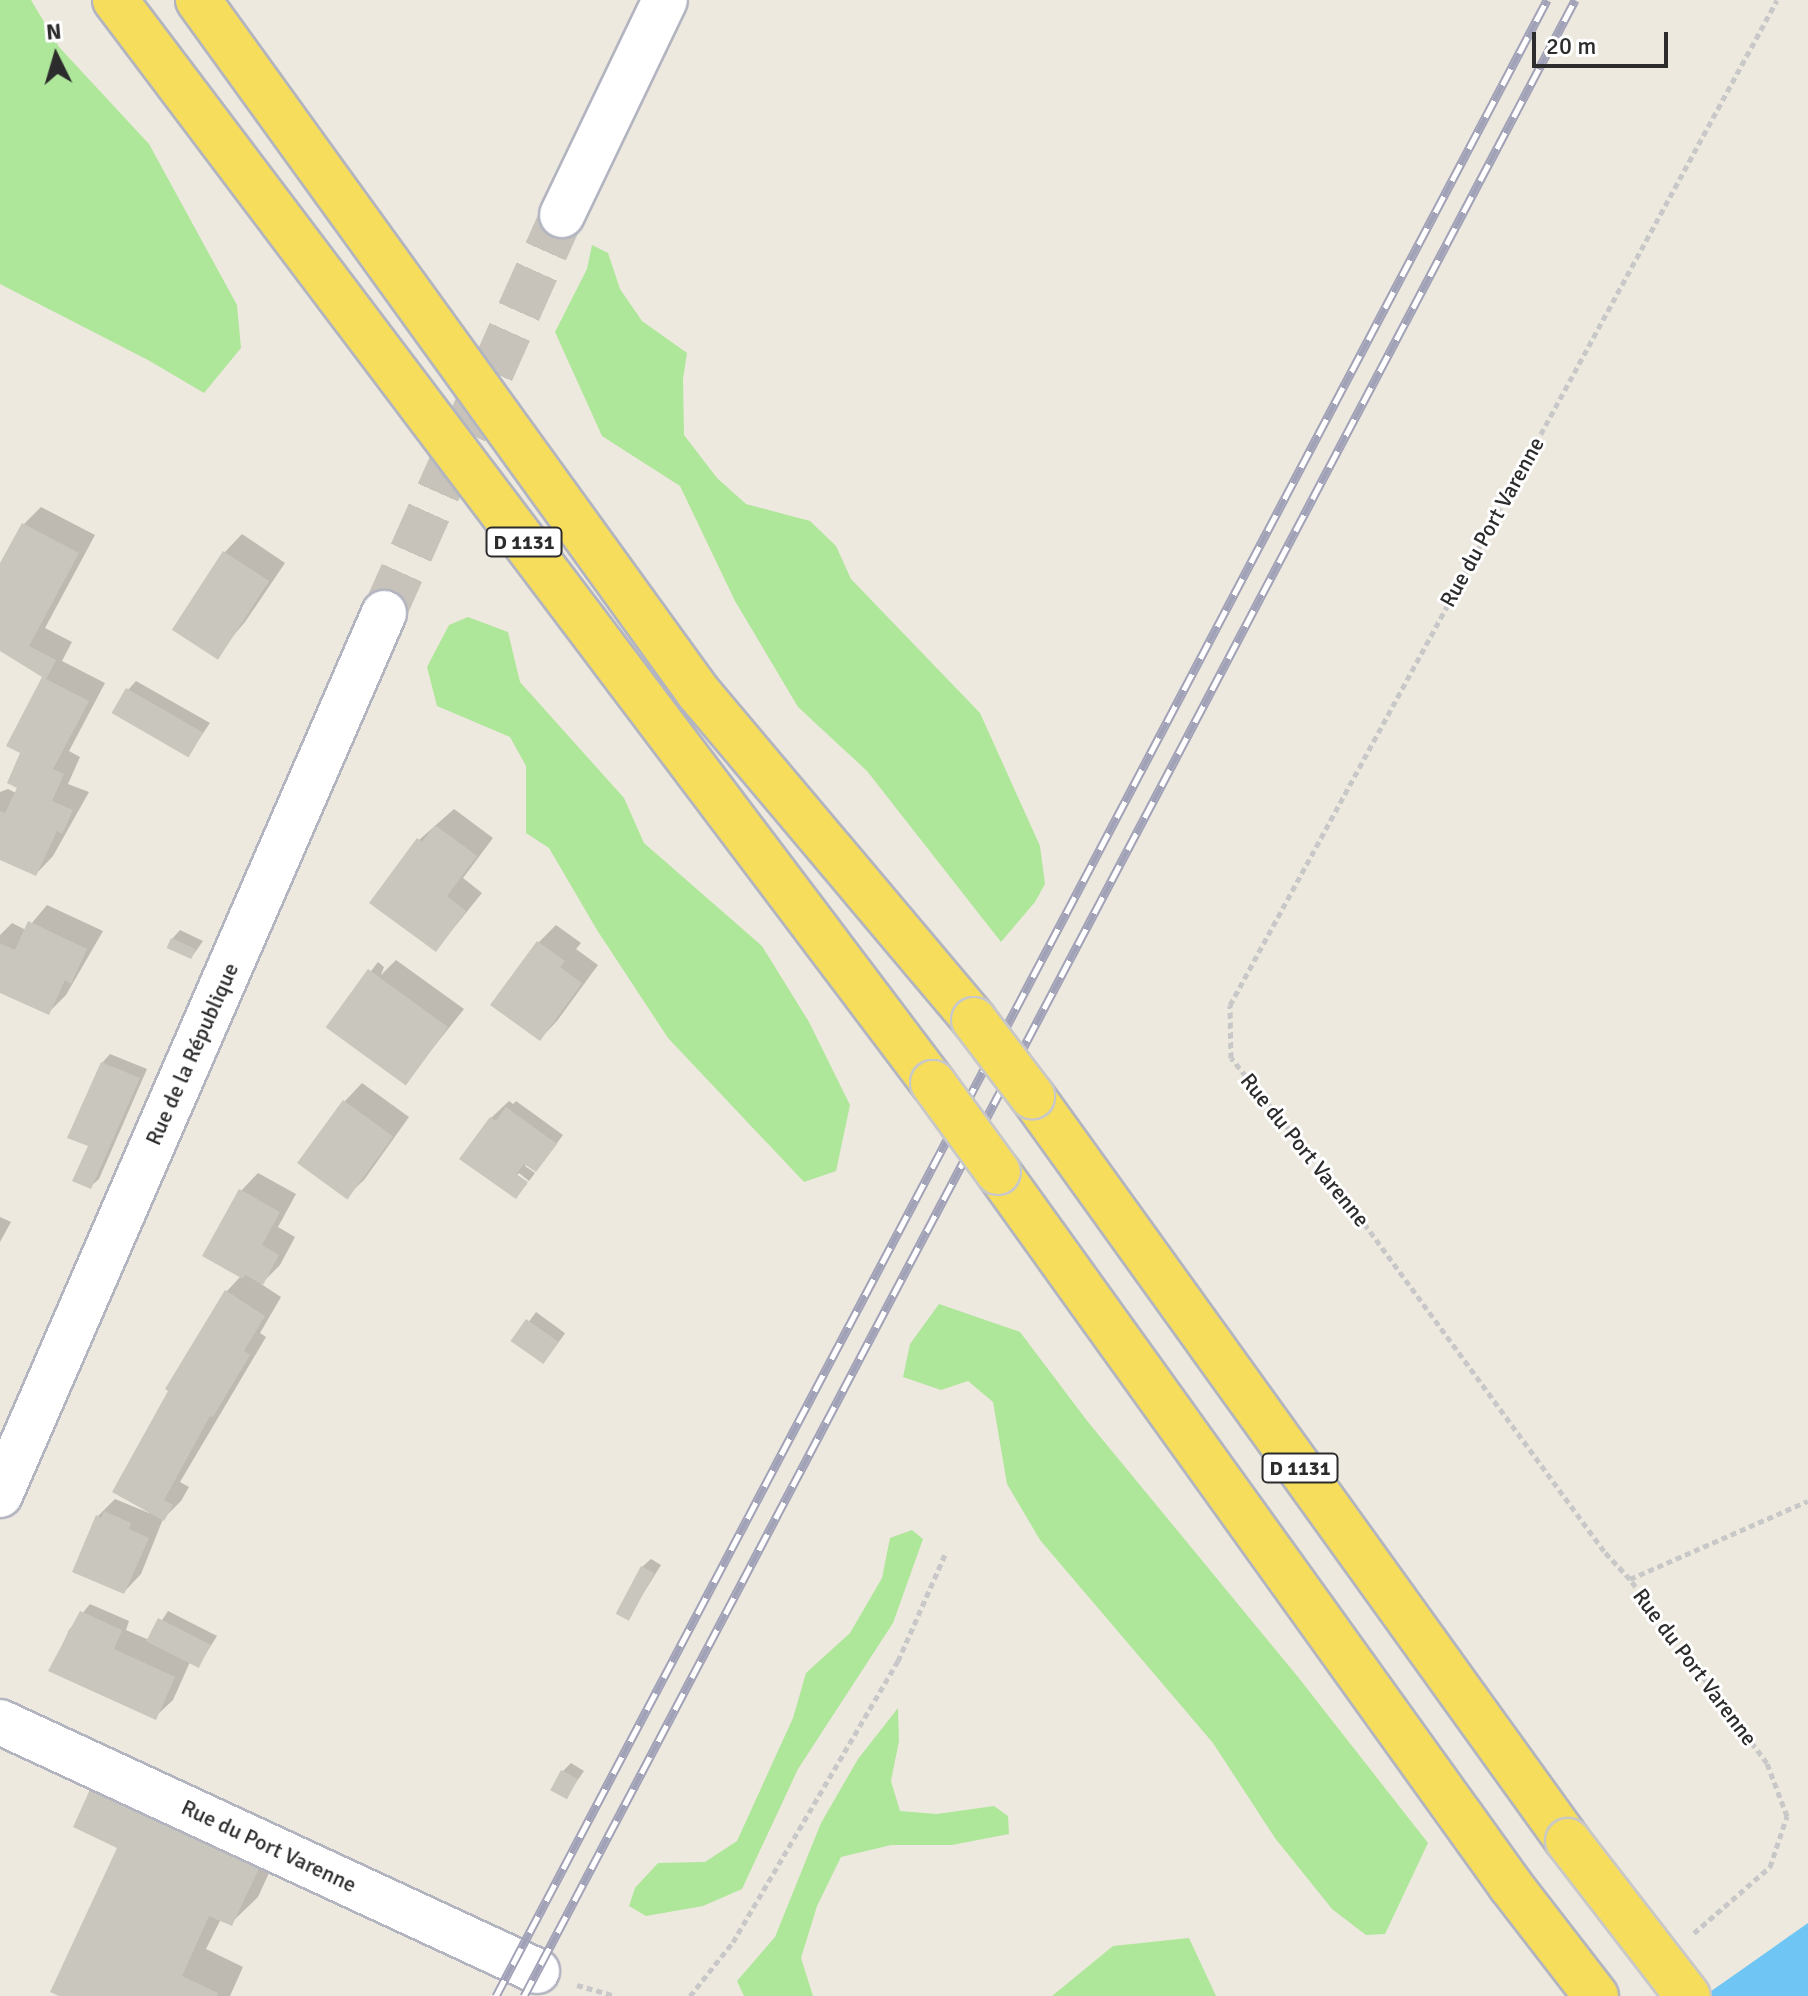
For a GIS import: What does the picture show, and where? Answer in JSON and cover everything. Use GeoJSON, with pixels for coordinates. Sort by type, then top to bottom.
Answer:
{"type":"FeatureCollection","features":[{"type":"Feature","properties":{"kind":"main road","name":"D 1131"},"geometry":{"type":"LineString","coordinates":[[115,0],[933,1083],[1511,1886],[1596,1996]]}},
{"type":"Feature","properties":{"kind":"main road","name":"D 1131"},"geometry":{"type":"LineString","coordinates":[[198,0],[698,692],[974,1020],[1032,1096],[1568,1841],[1688,1996]]}},
{"type":"Feature","properties":{"kind":"street"},"geometry":{"type":"LineString","coordinates":[[562,215],[665,0]]}},
{"type":"Feature","properties":{"kind":"street","name":"Rue de la République"},"geometry":{"type":"LineString","coordinates":[[0,1495],[384,613]]}},
{"type":"Feature","properties":{"kind":"street","name":"Rue du Port Varenne"},"geometry":{"type":"LineString","coordinates":[[0,1722],[537,1971]]}},
{"type":"Feature","properties":{"kind":"path","name":"Rue du Port Varenne"},"geometry":{"type":"LineString","coordinates":[[1690,1937],[1770,1867],[1787,1816],[1767,1763],[1630,1579],[1604,1551],[1347,1200],[1231,1058],[1230,1005],[1777,0]]}},
{"type":"Feature","properties":{"kind":"path"},"geometry":{"type":"LineString","coordinates":[[1630,1579],[1808,1501]]}},
{"type":"Feature","properties":{"kind":"path"},"geometry":{"type":"LineString","coordinates":[[690,1996],[733,1942],[898,1661],[946,1552]]}},
{"type":"Feature","properties":{"kind":"green space"},"geometry":{"type":"Polygon","coordinates":[[[0,0],[31,0],[59,47],[149,144],[237,305],[241,348],[204,393],[148,360],[0,284],[0,0]]]}},
{"type":"Feature","properties":{"kind":"green space"},"geometry":{"type":"Polygon","coordinates":[[[592,245],[608,253],[620,289],[642,321],[687,353],[683,379],[684,435],[717,478],[746,504],[810,521],[836,546],[851,579],[980,713],[1040,846],[1045,884],[1035,902],[1001,942],[867,771],[798,707],[735,601],[680,486],[602,436],[555,332],[587,269],[592,245]]]}},
{"type":"Feature","properties":{"kind":"green space"},"geometry":{"type":"Polygon","coordinates":[[[468,617],[508,632],[520,682],[624,798],[644,843],[762,946],[809,1022],[850,1105],[836,1171],[804,1182],[668,1038],[597,930],[549,848],[526,833],[526,766],[510,737],[437,706],[427,667],[449,625],[468,617]]]}},
{"type":"Feature","properties":{"kind":"green space"},"geometry":{"type":"Polygon","coordinates":[[[939,1304],[1020,1332],[1088,1422],[1298,1677],[1428,1843],[1385,1934],[1366,1935],[1332,1909],[1275,1838],[1213,1743],[1040,1540],[1007,1484],[993,1402],[968,1381],[941,1390],[903,1377],[910,1344],[939,1304]]]}},
{"type":"Feature","properties":{"kind":"green space"},"geometry":{"type":"Polygon","coordinates":[[[912,1530],[923,1539],[893,1623],[798,1769],[742,1889],[703,1906],[646,1916],[629,1906],[635,1888],[658,1863],[705,1862],[737,1841],[793,1718],[806,1673],[850,1633],[882,1578],[890,1538],[912,1530]]]}},
{"type":"Feature","properties":{"kind":"green space"},"geometry":{"type":"Polygon","coordinates":[[[898,1708],[899,1741],[891,1781],[900,1811],[937,1814],[994,1806],[1008,1816],[1009,1834],[952,1845],[891,1845],[841,1857],[817,1906],[801,1958],[813,1996],[744,1996],[737,1981],[775,1937],[821,1823],[858,1759],[898,1708]]]}},
{"type":"Feature","properties":{"kind":"green space"},"geometry":{"type":"Polygon","coordinates":[[[1189,1938],[1216,1996],[1052,1996],[1113,1946],[1189,1938]]]}},
{"type":"Feature","properties":{"kind":"water"},"geometry":{"type":"Polygon","coordinates":[[[1808,1923],[1808,1996],[1704,1996],[1727,1980],[1808,1923]]]}},
{"type":"Feature","properties":{"kind":"building"},"geometry":{"type":"Polygon","coordinates":[[[22,523],[79,553],[29,646],[56,660],[46,679],[89,701],[53,769],[64,774],[52,801],[73,810],[62,834],[57,831],[36,876],[0,860],[0,811],[5,813],[17,788],[7,783],[20,753],[6,746],[42,677],[0,651],[0,563],[22,523]]]}},
{"type":"Feature","properties":{"kind":"building"},"geometry":{"type":"Polygon","coordinates":[[[223,551],[269,581],[218,660],[172,630],[223,551]]]}},
{"type":"Feature","properties":{"kind":"building"},"geometry":{"type":"Polygon","coordinates":[[[126,688],[203,732],[189,758],[112,713],[126,688]]]}},
{"type":"Feature","properties":{"kind":"building"},"geometry":{"type":"Polygon","coordinates":[[[435,825],[477,856],[447,896],[466,911],[436,952],[369,903],[417,838],[422,842],[435,825]]]}},
{"type":"Feature","properties":{"kind":"building"},"geometry":{"type":"Polygon","coordinates":[[[28,921],[87,949],[71,984],[65,980],[49,1015],[0,993],[0,943],[15,950],[28,921]]]}},
{"type":"Feature","properties":{"kind":"building"},"geometry":{"type":"Polygon","coordinates":[[[171,938],[196,949],[191,959],[167,948],[171,938]]]}},
{"type":"Feature","properties":{"kind":"building"},"geometry":{"type":"Polygon","coordinates":[[[537,941],[565,961],[560,967],[582,983],[540,1041],[490,1005],[537,941]]]}},
{"type":"Feature","properties":{"kind":"building"},"geometry":{"type":"Polygon","coordinates":[[[368,969],[448,1027],[406,1085],[326,1027],[368,969]]]}},
{"type":"Feature","properties":{"kind":"building"},"geometry":{"type":"Polygon","coordinates":[[[101,1062],[140,1078],[91,1189],[72,1181],[88,1146],[67,1138],[101,1062]]]}},
{"type":"Feature","properties":{"kind":"building"},"geometry":{"type":"Polygon","coordinates":[[[343,1100],[393,1136],[347,1200],[297,1163],[343,1100]]]}},
{"type":"Feature","properties":{"kind":"building"},"geometry":{"type":"Polygon","coordinates":[[[506,1107],[557,1144],[536,1172],[524,1164],[516,1174],[528,1182],[516,1199],[459,1159],[490,1117],[496,1121],[506,1107]]]}},
{"type":"Feature","properties":{"kind":"building"},"geometry":{"type":"Polygon","coordinates":[[[239,1189],[280,1212],[262,1245],[279,1255],[263,1285],[245,1275],[243,1279],[202,1256],[239,1189]]]}},
{"type":"Feature","properties":{"kind":"building"},"geometry":{"type":"Polygon","coordinates":[[[225,1290],[265,1316],[244,1351],[250,1355],[213,1417],[210,1416],[164,1500],[173,1505],[164,1521],[112,1492],[168,1391],[165,1389],[225,1290]]]}},
{"type":"Feature","properties":{"kind":"building"},"geometry":{"type":"Polygon","coordinates":[[[526,1319],[559,1342],[543,1364],[511,1341],[526,1319]]]}},
{"type":"Feature","properties":{"kind":"building"},"geometry":{"type":"Polygon","coordinates":[[[104,1511],[131,1523],[129,1529],[149,1538],[124,1594],[72,1572],[96,1515],[101,1518],[104,1511]]]}},
{"type":"Feature","properties":{"kind":"building"},"geometry":{"type":"Polygon","coordinates":[[[641,1566],[654,1573],[629,1621],[616,1614],[641,1566]]]}},
{"type":"Feature","properties":{"kind":"building"},"geometry":{"type":"Polygon","coordinates":[[[80,1611],[122,1630],[114,1649],[175,1677],[156,1720],[48,1671],[80,1611]]]}},
{"type":"Feature","properties":{"kind":"building"},"geometry":{"type":"Polygon","coordinates":[[[158,1618],[211,1645],[199,1668],[146,1641],[158,1618]]]}},
{"type":"Feature","properties":{"kind":"building"},"geometry":{"type":"Polygon","coordinates":[[[561,1770],[578,1779],[567,1799],[550,1790],[561,1770]]]}},
{"type":"Feature","properties":{"kind":"building"},"geometry":{"type":"Polygon","coordinates":[[[92,1785],[261,1864],[232,1926],[209,1916],[182,1976],[218,1993],[217,1996],[59,1996],[50,1992],[117,1848],[73,1827],[92,1785]]]}},
{"type":"Feature","properties":{"kind":"tunnel"},"geometry":{"type":"LineString","coordinates":[[384,613],[562,215]]}},
{"type":"Feature","properties":{"kind":"railway"},"geometry":{"type":"LineString","coordinates":[[496,1996],[1547,0]]}},
{"type":"Feature","properties":{"kind":"railway"},"geometry":{"type":"LineString","coordinates":[[524,1996],[1575,0]]}}]}
